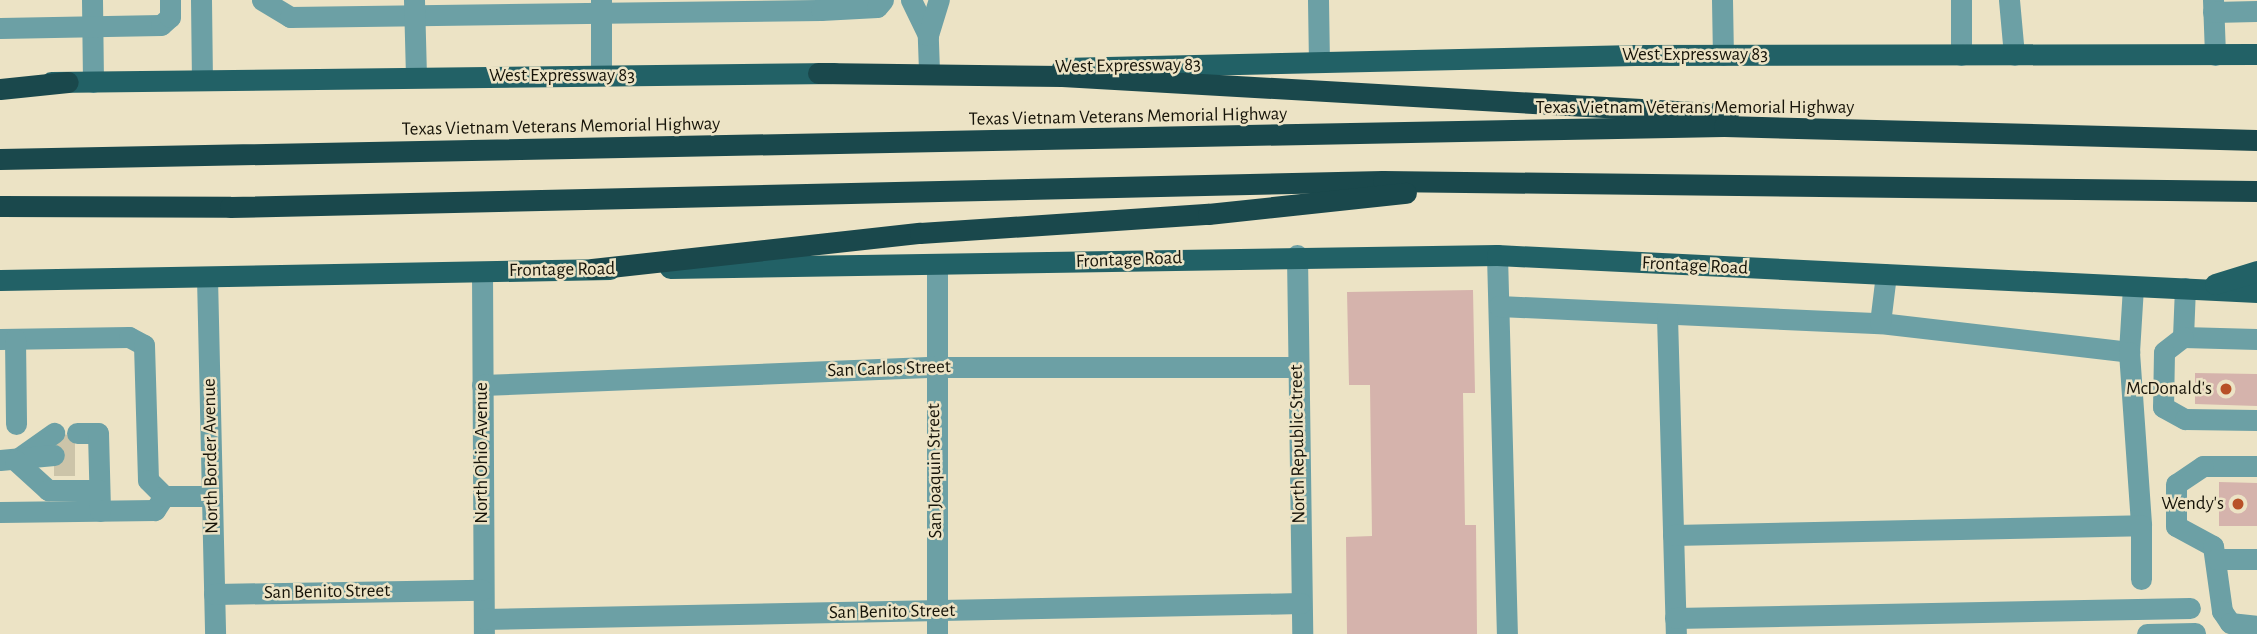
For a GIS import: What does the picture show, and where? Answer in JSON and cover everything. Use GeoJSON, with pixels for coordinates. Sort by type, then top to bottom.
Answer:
{"type":"FeatureCollection","features":[{"type":"Feature","properties":{"kind":"highway"},"geometry":{"type":"LineString","coordinates":[[818,73],[1062,76],[2125,137]]}},
{"type":"Feature","properties":{"kind":"highway"},"geometry":{"type":"LineString","coordinates":[[0,89],[68,82]]}},
{"type":"Feature","properties":{"kind":"highway","name":"Texas Vietnam Veterans Memorial Highway"},"geometry":{"type":"LineString","coordinates":[[0,159],[1724,126],[2257,140]]}},
{"type":"Feature","properties":{"kind":"highway"},"geometry":{"type":"LineString","coordinates":[[592,269],[920,233],[1208,214],[1505,182]]}},
{"type":"Feature","properties":{"kind":"highway"},"geometry":{"type":"LineString","coordinates":[[0,206],[230,207],[1505,182],[2257,191]]}},
{"type":"Feature","properties":{"kind":"main road","name":"West Expressway 83"},"geometry":{"type":"LineString","coordinates":[[0,82],[818,73],[1723,55],[2257,54]]}},
{"type":"Feature","properties":{"kind":"main road"},"geometry":{"type":"LineString","coordinates":[[2221,55],[2257,64]]}},
{"type":"Feature","properties":{"kind":"main road","name":"Frontage Road"},"geometry":{"type":"LineString","coordinates":[[0,280],[937,265],[1297,255],[1497,255],[2257,292]]}},
{"type":"Feature","properties":{"kind":"main road"},"geometry":{"type":"LineString","coordinates":[[2192,289],[2257,271]]}},
{"type":"Feature","properties":{"kind":"street"},"geometry":{"type":"LineString","coordinates":[[92,0],[93,82]]}},
{"type":"Feature","properties":{"kind":"street"},"geometry":{"type":"LineString","coordinates":[[0,28],[161,25],[170,16],[170,0]]}},
{"type":"Feature","properties":{"kind":"street"},"geometry":{"type":"LineString","coordinates":[[201,0],[202,79]]}},
{"type":"Feature","properties":{"kind":"street"},"geometry":{"type":"LineString","coordinates":[[261,0],[290,17],[414,7],[599,4],[877,7],[883,0]]}},
{"type":"Feature","properties":{"kind":"street"},"geometry":{"type":"LineString","coordinates":[[911,0],[928,35]]}},
{"type":"Feature","properties":{"kind":"street"},"geometry":{"type":"LineString","coordinates":[[929,71],[928,35],[939,0]]}},
{"type":"Feature","properties":{"kind":"street"},"geometry":{"type":"LineString","coordinates":[[1318,0],[1319,62]]}},
{"type":"Feature","properties":{"kind":"street"},"geometry":{"type":"LineString","coordinates":[[1722,0],[1723,55]]}},
{"type":"Feature","properties":{"kind":"street"},"geometry":{"type":"LineString","coordinates":[[1961,0],[1961,55]]}},
{"type":"Feature","properties":{"kind":"street"},"geometry":{"type":"LineString","coordinates":[[2009,0],[2014,55]]}},
{"type":"Feature","properties":{"kind":"street"},"geometry":{"type":"LineString","coordinates":[[599,4],[601,75]]}},
{"type":"Feature","properties":{"kind":"street"},"geometry":{"type":"LineString","coordinates":[[2221,55],[2213,6],[2246,9]]}},
{"type":"Feature","properties":{"kind":"street"},"geometry":{"type":"LineString","coordinates":[[414,7],[416,77]]}},
{"type":"Feature","properties":{"kind":"street","name":"North Republic Street"},"geometry":{"type":"LineString","coordinates":[[1297,255],[1302,634]]}},
{"type":"Feature","properties":{"kind":"street"},"geometry":{"type":"LineString","coordinates":[[1497,255],[1507,634]]}},
{"type":"Feature","properties":{"kind":"street","name":"San Joaquin Street"},"geometry":{"type":"LineString","coordinates":[[937,265],[934,367],[937,634]]}},
{"type":"Feature","properties":{"kind":"street","name":"North Ohio Avenue"},"geometry":{"type":"LineString","coordinates":[[482,272],[484,626]]}},
{"type":"Feature","properties":{"kind":"street"},"geometry":{"type":"LineString","coordinates":[[1880,323],[1886,274]]}},
{"type":"Feature","properties":{"kind":"street","name":"North Border Avenue"},"geometry":{"type":"LineString","coordinates":[[207,277],[215,634]]}},
{"type":"Feature","properties":{"kind":"street"},"geometry":{"type":"LineString","coordinates":[[2133,286],[2129,352],[2141,525],[2141,579]]}},
{"type":"Feature","properties":{"kind":"street"},"geometry":{"type":"LineString","coordinates":[[2183,337],[2192,289]]}},
{"type":"Feature","properties":{"kind":"street"},"geometry":{"type":"LineString","coordinates":[[1499,306],[1667,316],[1880,323],[2129,352]]}},
{"type":"Feature","properties":{"kind":"street"},"geometry":{"type":"LineString","coordinates":[[1667,316],[1676,626],[1892,624],[2190,608]]}},
{"type":"Feature","properties":{"kind":"street"},"geometry":{"type":"LineString","coordinates":[[16,424],[7,339],[129,337],[145,345],[148,481],[164,496],[212,496]]}},
{"type":"Feature","properties":{"kind":"street"},"geometry":{"type":"LineString","coordinates":[[2257,339],[2183,337],[2164,352],[2163,407],[2185,419],[2257,420]]}},
{"type":"Feature","properties":{"kind":"street"},"geometry":{"type":"LineString","coordinates":[[2257,350],[2189,349],[2175,361],[2175,400],[2187,408],[2257,410]]}},
{"type":"Feature","properties":{"kind":"street","name":"San Carlos Street"},"geometry":{"type":"LineString","coordinates":[[482,385],[934,367],[1297,367]]}},
{"type":"Feature","properties":{"kind":"street"},"geometry":{"type":"LineString","coordinates":[[8,460],[54,455],[8,460]]}},
{"type":"Feature","properties":{"kind":"street"},"geometry":{"type":"LineString","coordinates":[[8,460],[48,490],[89,465]]}},
{"type":"Feature","properties":{"kind":"street"},"geometry":{"type":"LineString","coordinates":[[89,465],[155,510],[164,496]]}},
{"type":"Feature","properties":{"kind":"street"},"geometry":{"type":"LineString","coordinates":[[0,512],[89,465]]}},
{"type":"Feature","properties":{"kind":"street"},"geometry":{"type":"LineString","coordinates":[[2257,466],[2203,466],[2176,484],[2176,526],[2213,546],[2222,611],[2230,623],[2257,626]]}},
{"type":"Feature","properties":{"kind":"street"},"geometry":{"type":"LineString","coordinates":[[1673,535],[2141,525]]}},
{"type":"Feature","properties":{"kind":"street"},"geometry":{"type":"LineString","coordinates":[[2216,559],[2257,559]]}},
{"type":"Feature","properties":{"kind":"street"},"geometry":{"type":"LineString","coordinates":[[2216,559],[2211,612],[2223,629],[2235,634]]}},
{"type":"Feature","properties":{"kind":"street","name":"San Benito Street"},"geometry":{"type":"LineString","coordinates":[[214,594],[482,590]]}},
{"type":"Feature","properties":{"kind":"street","name":"San Benito Street"},"geometry":{"type":"LineString","coordinates":[[484,626],[1301,603]]}},
{"type":"Feature","properties":{"kind":"street"},"geometry":{"type":"LineString","coordinates":[[2147,634],[2195,634]]}},
{"type":"Feature","properties":{"kind":"building"},"geometry":{"type":"Polygon","coordinates":[[[1473,290],[1475,393],[1463,393],[1465,525],[1476,525],[1477,634],[1347,634],[1346,537],[1372,536],[1370,385],[1349,385],[1347,292],[1473,290]]]}},
{"type":"Feature","properties":{"kind":"building","name":"McDonald's"},"geometry":{"type":"Polygon","coordinates":[[[2195,373],[2257,374],[2257,406],[2195,404],[2195,373]]]}},
{"type":"Feature","properties":{"kind":"building","name":"Wendy's"},"geometry":{"type":"Polygon","coordinates":[[[2219,482],[2257,483],[2257,526],[2219,526],[2219,482]]]}},
{"type":"Feature","properties":{"kind":"tunnel"},"geometry":{"type":"LineString","coordinates":[[54,445],[78,444]]}},
{"type":"Feature","properties":{"kind":"tunnel"},"geometry":{"type":"LineString","coordinates":[[54,465],[78,465]]}},
{"type":"Feature","properties":{"kind":"place","name":"McDonald's"},"geometry":{"type":"Point","coordinates":[2226,389]}},
{"type":"Feature","properties":{"kind":"place","name":"Wendy's"},"geometry":{"type":"Point","coordinates":[2238,504]}}]}
